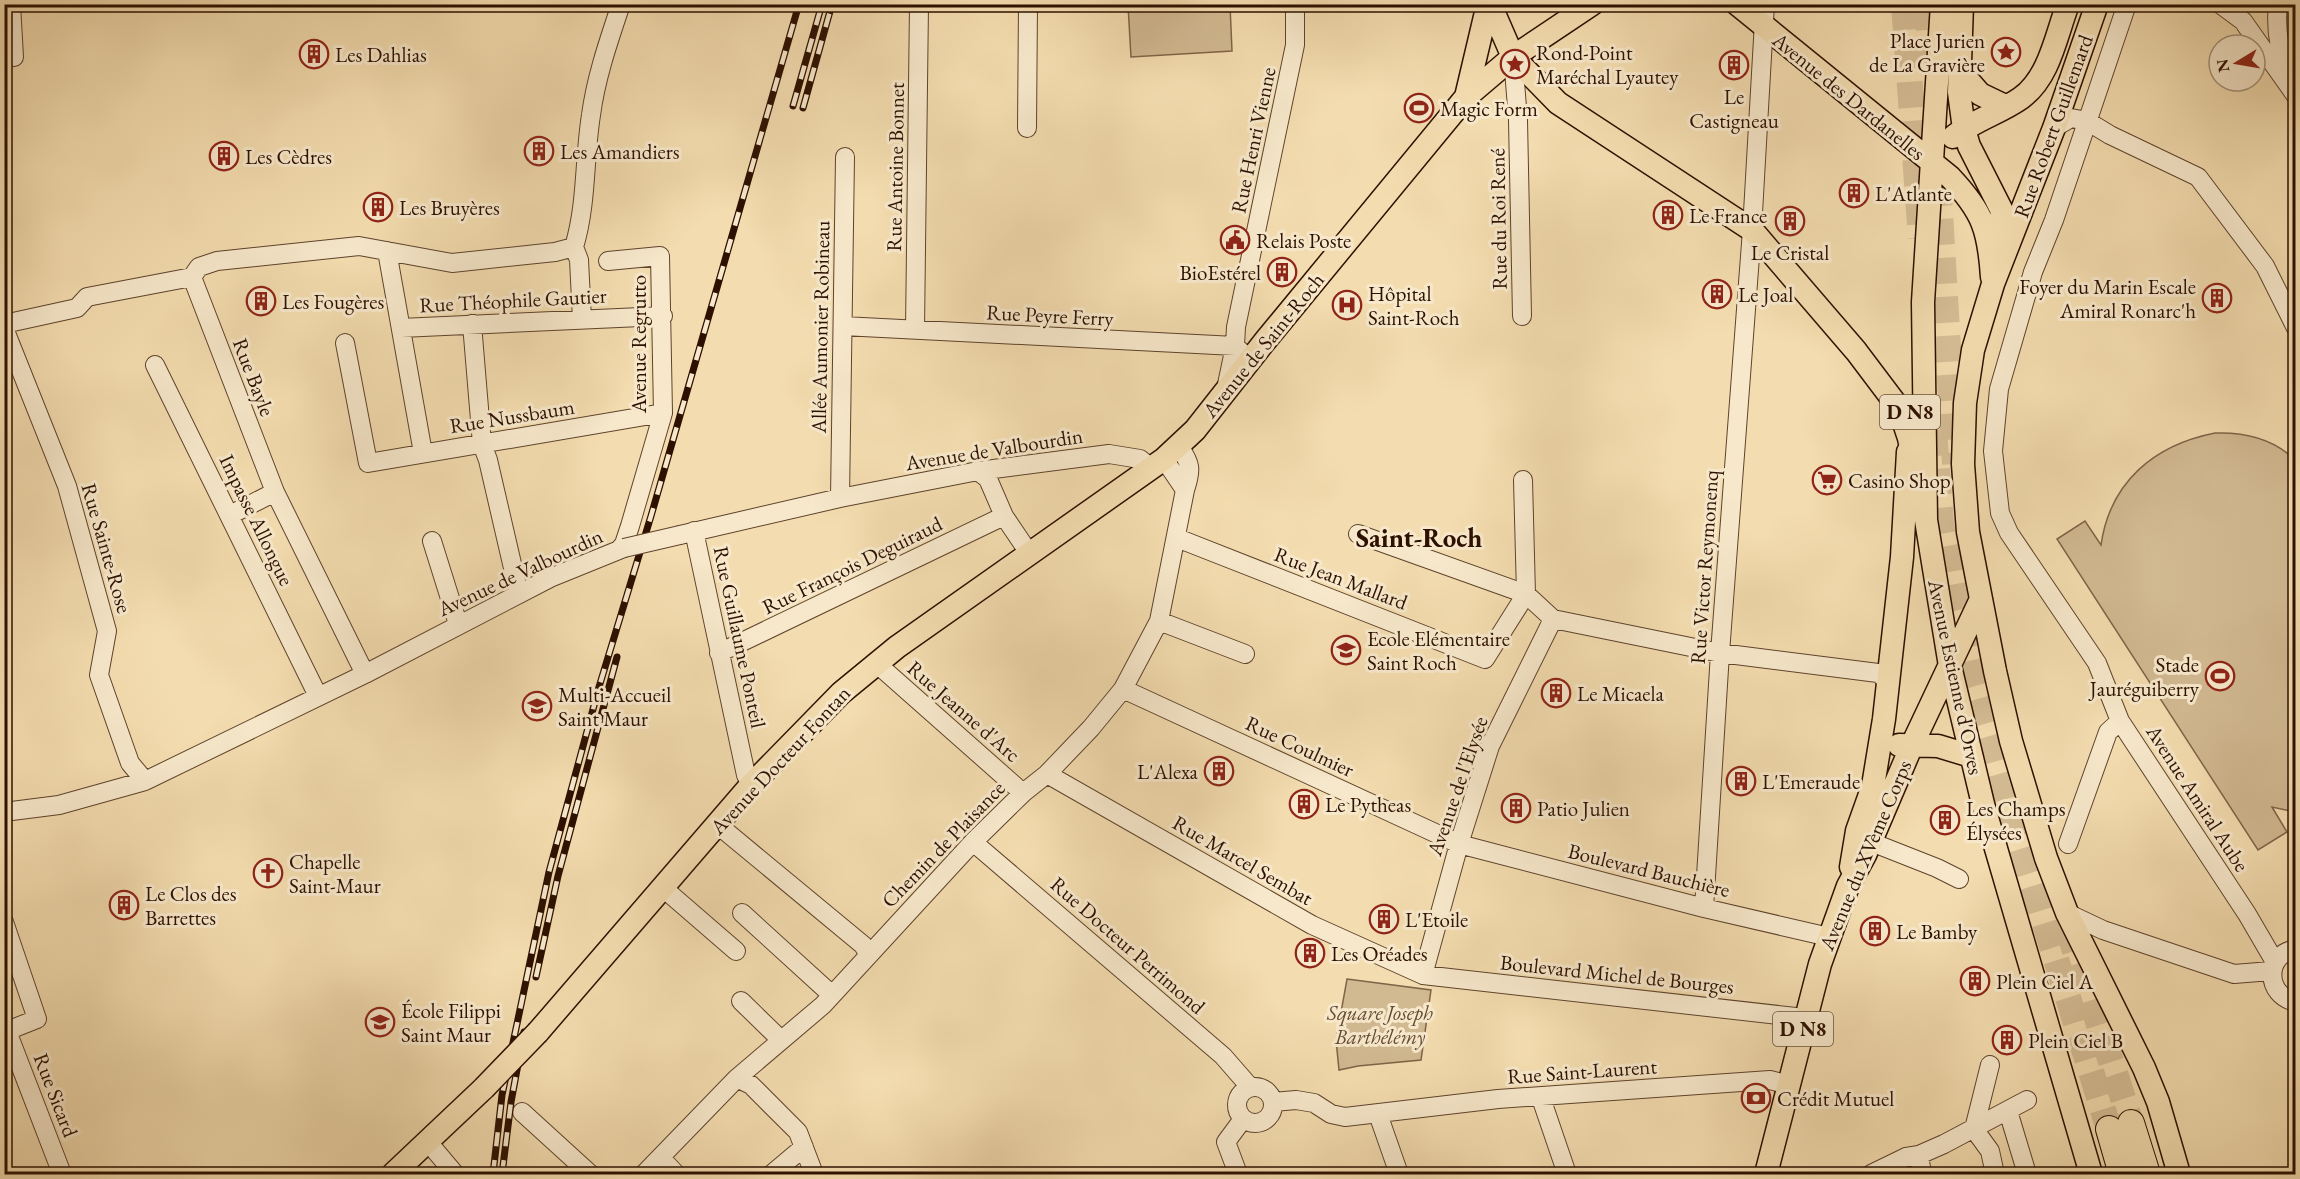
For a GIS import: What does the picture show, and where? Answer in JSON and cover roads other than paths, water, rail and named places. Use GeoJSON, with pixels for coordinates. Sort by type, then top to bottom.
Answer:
{"type":"FeatureCollection","features":[{"type":"Feature","properties":{"kind":"highway"},"geometry":{"type":"LineString","coordinates":[[2122,1174],[2120,1126],[2147,1174]]}},
{"type":"Feature","properties":{"kind":"main road"},"geometry":{"type":"LineString","coordinates":[[1489,4],[1513,57],[1558,103],[1752,230],[1885,388],[1899,408],[1909,438],[1926,520]]}},
{"type":"Feature","properties":{"kind":"main road"},"geometry":{"type":"LineString","coordinates":[[1466,97],[1489,4]]}},
{"type":"Feature","properties":{"kind":"main road","name":"Avenue de Saint-Roch"},"geometry":{"type":"LineString","coordinates":[[1165,458],[1195,430],[1226,389],[1242,353],[1466,97],[1513,57],[1592,4]]}},
{"type":"Feature","properties":{"kind":"main road","name":"Avenue des Dardanelles"},"geometry":{"type":"LineString","coordinates":[[1737,4],[1765,15],[1950,177],[1969,197],[1979,213],[1990,251],[1993,284]]}},
{"type":"Feature","properties":{"kind":"main road","name":"Avenue Estienne d'Orves"},"geometry":{"type":"LineString","coordinates":[[1942,4],[1923,302],[1926,520],[1950,666],[1983,804],[2091,1174]]}},
{"type":"Feature","properties":{"kind":"main road"},"geometry":{"type":"LineString","coordinates":[[1962,4],[1960,102],[1964,129],[1969,146],[2001,209],[2008,246]]}},
{"type":"Feature","properties":{"kind":"main road","name":"Rue Robert Guillemard"},"geometry":{"type":"LineString","coordinates":[[1933,164],[1949,140],[1964,129],[2020,99],[2035,86],[2042,74],[2068,4]]}},
{"type":"Feature","properties":{"kind":"main road","name":"Rue Robert Guillemard"},"geometry":{"type":"LineString","coordinates":[[2008,246],[2054,128],[2097,5]]}},
{"type":"Feature","properties":{"kind":"main road"},"geometry":{"type":"LineString","coordinates":[[1960,71],[1980,94],[2006,106]]}},
{"type":"Feature","properties":{"kind":"main road","name":"Avenue Estienne d'Orves"},"geometry":{"type":"LineString","coordinates":[[2008,246],[1993,284],[1973,350],[1965,403],[1963,464],[1968,532],[2011,741],[2046,858],[2067,913],[2151,1085],[2179,1174]]}},
{"type":"Feature","properties":{"kind":"main road","name":"D N8"},"geometry":{"type":"LineString","coordinates":[[1848,886],[1857,831],[1873,786],[1882,731],[1905,523],[1914,340],[1923,302]]}},
{"type":"Feature","properties":{"kind":"main road","name":"Avenue Docteur Fontan"},"geometry":{"type":"LineString","coordinates":[[393,1174],[484,1088],[538,1032],[751,785],[841,693],[876,663],[1165,458]]}},
{"type":"Feature","properties":{"kind":"main road","name":"D N8"},"geometry":{"type":"LineString","coordinates":[[1912,746],[1981,599]]}},
{"type":"Feature","properties":{"kind":"main road"},"geometry":{"type":"LineString","coordinates":[[1882,731],[1896,744],[1938,746],[1971,756]]}},
{"type":"Feature","properties":{"kind":"main road","name":"Avenue du XVème Corps"},"geometry":{"type":"LineString","coordinates":[[1766,1174],[1805,1018],[1829,937],[1848,886],[1871,842],[1912,746]]}},
{"type":"Feature","properties":{"kind":"street"},"geometry":{"type":"LineString","coordinates":[[11,4],[14,57]]}},
{"type":"Feature","properties":{"kind":"street"},"geometry":{"type":"LineString","coordinates":[[582,320],[579,261],[574,247],[580,228],[591,113],[608,43],[621,4]]}},
{"type":"Feature","properties":{"kind":"street","name":"Rue Antoine Bonnet"},"geometry":{"type":"LineString","coordinates":[[915,330],[919,4]]}},
{"type":"Feature","properties":{"kind":"street"},"geometry":{"type":"LineString","coordinates":[[1027,128],[1028,4]]}},
{"type":"Feature","properties":{"kind":"street","name":"Rue Henri Vienne"},"geometry":{"type":"LineString","coordinates":[[1242,353],[1236,327],[1295,45],[1295,4]]}},
{"type":"Feature","properties":{"kind":"street","name":"Avenue Amiral Aube"},"geometry":{"type":"LineString","coordinates":[[2127,4],[2054,220],[2034,272],[1999,389],[1994,442],[2000,513],[2009,533],[2097,663],[2120,721],[2247,914],[2273,966],[2274,988],[2286,999],[2295,1002]]}},
{"type":"Feature","properties":{"kind":"street"},"geometry":{"type":"LineString","coordinates":[[2220,4],[2243,21],[2295,96]]}},
{"type":"Feature","properties":{"kind":"street"},"geometry":{"type":"LineString","coordinates":[[2278,4],[2276,21],[2280,54],[2295,96]]}},
{"type":"Feature","properties":{"kind":"street","name":"Rue Victor Reymonenq"},"geometry":{"type":"LineString","coordinates":[[1704,908],[1765,15]]}},
{"type":"Feature","properties":{"kind":"street","name":"Rue du Roi René"},"geometry":{"type":"LineString","coordinates":[[1513,57],[1518,120],[1522,316]]}},
{"type":"Feature","properties":{"kind":"street"},"geometry":{"type":"LineString","coordinates":[[2054,128],[2071,118],[2087,121],[2110,135],[2198,177],[2265,266],[2295,328]]}},
{"type":"Feature","properties":{"kind":"street","name":"Allée Aumonier Robineau"},"geometry":{"type":"LineString","coordinates":[[840,498],[845,157]]}},
{"type":"Feature","properties":{"kind":"street"},"geometry":{"type":"LineString","coordinates":[[4,326],[77,308],[87,297],[192,277],[199,267],[216,261],[359,246],[452,263],[555,252],[574,247]]}},
{"type":"Feature","properties":{"kind":"street"},"geometry":{"type":"LineString","coordinates":[[387,251],[423,453]]}},
{"type":"Feature","properties":{"kind":"street","name":"Avenue Regrutto"},"geometry":{"type":"LineString","coordinates":[[609,261],[660,256],[663,316],[663,414],[622,549]]}},
{"type":"Feature","properties":{"kind":"street","name":"Rue Bayle"},"geometry":{"type":"LineString","coordinates":[[192,277],[275,492],[364,674]]}},
{"type":"Feature","properties":{"kind":"street","name":"Rue Théophile Gautier"},"geometry":{"type":"LineString","coordinates":[[401,328],[663,316]]}},
{"type":"Feature","properties":{"kind":"street"},"geometry":{"type":"LineString","coordinates":[[472,324],[482,444],[488,460],[519,594]]}},
{"type":"Feature","properties":{"kind":"street","name":"Rue Sainte-Rose"},"geometry":{"type":"LineString","coordinates":[[4,326],[67,486],[107,631],[99,675],[130,763],[146,782]]}},
{"type":"Feature","properties":{"kind":"street","name":"Rue Peyre Ferry"},"geometry":{"type":"LineString","coordinates":[[843,326],[1242,353]]}},
{"type":"Feature","properties":{"kind":"street","name":"Rue Nussbaum"},"geometry":{"type":"LineString","coordinates":[[345,343],[368,463],[663,414]]}},
{"type":"Feature","properties":{"kind":"street","name":"Impasse Allongue"},"geometry":{"type":"LineString","coordinates":[[155,365],[318,696]]}},
{"type":"Feature","properties":{"kind":"street","name":"Avenue de Valbourdin"},"geometry":{"type":"LineString","coordinates":[[4,812],[59,805],[146,782],[519,594],[588,561],[622,549],[840,498],[978,471],[1109,454],[1140,459],[1165,458]]}},
{"type":"Feature","properties":{"kind":"street","name":"Chemin de Plaisance"},"geometry":{"type":"LineString","coordinates":[[644,1174],[737,1078],[832,994],[973,842],[1023,793],[1047,774],[1091,728],[1123,689],[1159,621],[1185,490],[1191,473],[1190,468],[1165,458]]}},
{"type":"Feature","properties":{"kind":"street"},"geometry":{"type":"LineString","coordinates":[[978,471],[988,479],[1004,516],[1029,554]]}},
{"type":"Feature","properties":{"kind":"street"},"geometry":{"type":"LineString","coordinates":[[1523,480],[1526,594]]}},
{"type":"Feature","properties":{"kind":"street"},"geometry":{"type":"LineString","coordinates":[[230,516],[275,492]]}},
{"type":"Feature","properties":{"kind":"street","name":"Rue François Deguiraud"},"geometry":{"type":"LineString","coordinates":[[719,653],[1004,516]]}},
{"type":"Feature","properties":{"kind":"street","name":"Rue Guillaume Ponteil"},"geometry":{"type":"LineString","coordinates":[[687,533],[719,653],[746,775],[751,785]]}},
{"type":"Feature","properties":{"kind":"street"},"geometry":{"type":"LineString","coordinates":[[1358,534],[1526,594],[1553,619],[1720,653],[1878,673],[1888,681]]}},
{"type":"Feature","properties":{"kind":"street","name":"Rue Jean Mallard"},"geometry":{"type":"LineString","coordinates":[[1177,538],[1485,659],[1526,594]]}},
{"type":"Feature","properties":{"kind":"street"},"geometry":{"type":"LineString","coordinates":[[432,540],[458,624]]}},
{"type":"Feature","properties":{"kind":"street","name":"Avenue de l'Elysée"},"geometry":{"type":"LineString","coordinates":[[1423,975],[1459,844],[1490,746],[1553,619]]}},
{"type":"Feature","properties":{"kind":"street"},"geometry":{"type":"LineString","coordinates":[[1159,621],[1245,654]]}},
{"type":"Feature","properties":{"kind":"street","name":"Rue Jeanne d'Arc"},"geometry":{"type":"LineString","coordinates":[[876,663],[1023,793]]}},
{"type":"Feature","properties":{"kind":"street","name":"Rue Coulmier"},"geometry":{"type":"LineString","coordinates":[[1123,689],[1459,844]]}},
{"type":"Feature","properties":{"kind":"street"},"geometry":{"type":"LineString","coordinates":[[2068,844],[2108,732],[2120,721]]}},
{"type":"Feature","properties":{"kind":"street","name":"Rue Marcel Sembat"},"geometry":{"type":"LineString","coordinates":[[1047,774],[1312,925],[1423,975]]}},
{"type":"Feature","properties":{"kind":"street"},"geometry":{"type":"LineString","coordinates":[[718,825],[863,945],[869,955]]}},
{"type":"Feature","properties":{"kind":"street","name":"Rue Docteur Perrimond"},"geometry":{"type":"LineString","coordinates":[[973,842],[1222,1056],[1250,1087]]}},
{"type":"Feature","properties":{"kind":"street"},"geometry":{"type":"LineString","coordinates":[[1871,842],[1959,879]]}},
{"type":"Feature","properties":{"kind":"street","name":"Boulevard Bauchière"},"geometry":{"type":"LineString","coordinates":[[1459,844],[1704,908],[1829,937]]}},
{"type":"Feature","properties":{"kind":"street"},"geometry":{"type":"LineString","coordinates":[[662,887],[736,951]]}},
{"type":"Feature","properties":{"kind":"street"},"geometry":{"type":"LineString","coordinates":[[741,913],[832,994]]}},
{"type":"Feature","properties":{"kind":"street"},"geometry":{"type":"LineString","coordinates":[[2067,913],[2103,930],[2234,974],[2273,966],[2285,952],[2295,949]]}},
{"type":"Feature","properties":{"kind":"street"},"geometry":{"type":"LineString","coordinates":[[4,922],[8,946]]}},
{"type":"Feature","properties":{"kind":"street","name":"Rue Sicard"},"geometry":{"type":"LineString","coordinates":[[8,946],[37,1018],[7,1031],[62,1174]]}},
{"type":"Feature","properties":{"kind":"street","name":"Boulevard Michel de Bourges"},"geometry":{"type":"LineString","coordinates":[[1423,975],[1805,1018]]}},
{"type":"Feature","properties":{"kind":"street"},"geometry":{"type":"LineString","coordinates":[[741,1001],[781,1040]]}},
{"type":"Feature","properties":{"kind":"street"},"geometry":{"type":"LineString","coordinates":[[1974,1129],[1990,1065]]}},
{"type":"Feature","properties":{"kind":"street"},"geometry":{"type":"LineString","coordinates":[[737,1078],[751,1085],[798,1132],[814,1174]]}},
{"type":"Feature","properties":{"kind":"street","name":"Rue Saint-Laurent"},"geometry":{"type":"LineString","coordinates":[[1274,1102],[1296,1100],[1314,1103],[1330,1114],[1345,1117],[1498,1099],[1541,1098],[1770,1080],[1789,1085]]}},
{"type":"Feature","properties":{"kind":"street"},"geometry":{"type":"LineString","coordinates":[[1250,1087],[1260,1087],[1270,1093],[1274,1102],[1270,1117],[1263,1122],[1251,1124],[1243,1119],[1236,1109],[1240,1093],[1250,1087]]}},
{"type":"Feature","properties":{"kind":"street"},"geometry":{"type":"LineString","coordinates":[[1541,1098],[1567,1174]]}},
{"type":"Feature","properties":{"kind":"street"},"geometry":{"type":"LineString","coordinates":[[1871,1174],[1906,1157],[1919,1155],[1974,1129],[2027,1100]]}},
{"type":"Feature","properties":{"kind":"street"},"geometry":{"type":"LineString","coordinates":[[2008,1111],[2027,1174]]}},
{"type":"Feature","properties":{"kind":"street"},"geometry":{"type":"LineString","coordinates":[[522,1112],[590,1174]]}},
{"type":"Feature","properties":{"kind":"street"},"geometry":{"type":"LineString","coordinates":[[1378,1114],[1399,1174]]}},
{"type":"Feature","properties":{"kind":"street"},"geometry":{"type":"LineString","coordinates":[[1238,1174],[1226,1142],[1243,1119]]}},
{"type":"Feature","properties":{"kind":"street"},"geometry":{"type":"LineString","coordinates":[[1974,1129],[1990,1151],[1995,1174]]}},
{"type":"Feature","properties":{"kind":"street"},"geometry":{"type":"LineString","coordinates":[[428,1142],[455,1174]]}},
{"type":"Feature","properties":{"kind":"street"},"geometry":{"type":"LineString","coordinates":[[772,1174],[804,1147]]}},
{"type":"Feature","properties":{"kind":"street"},"geometry":{"type":"LineString","coordinates":[[1919,1155],[1922,1174]]}},
{"type":"Feature","properties":{"kind":"street"},"geometry":{"type":"LineString","coordinates":[[662,1158],[676,1174]]}},
{"type":"Feature","properties":{"kind":"tunnel"},"geometry":{"type":"LineString","coordinates":[[1904,4],[1921,238]]}},
{"type":"Feature","properties":{"kind":"tunnel"},"geometry":{"type":"LineString","coordinates":[[1927,4],[1931,65]]}},
{"type":"Feature","properties":{"kind":"tunnel"},"geometry":{"type":"LineString","coordinates":[[1938,180],[1955,464]]}},
{"type":"Feature","properties":{"kind":"tunnel"},"geometry":{"type":"LineString","coordinates":[[1934,430],[1941,524],[1974,682],[2021,847],[2109,1129]]}},
{"type":"Feature","properties":{"kind":"tunnel"},"geometry":{"type":"LineString","coordinates":[[2067,926],[2131,1123]]}},
{"type":"Feature","properties":{"kind":"railway"},"geometry":{"type":"LineString","coordinates":[[493,1174],[502,1095],[549,872],[599,687],[651,516],[799,4]]}},
{"type":"Feature","properties":{"kind":"railway"},"geometry":{"type":"LineString","coordinates":[[793,106],[822,4]]}},
{"type":"Feature","properties":{"kind":"railway"},"geometry":{"type":"LineString","coordinates":[[803,108],[832,4]]}},
{"type":"Feature","properties":{"kind":"railway"},"geometry":{"type":"LineString","coordinates":[[536,977],[558,876],[617,657]]}},
{"type":"Feature","properties":{"kind":"railway"},"geometry":{"type":"LineString","coordinates":[[502,1174],[511,1102],[524,1032]]}},
{"type":"Feature","properties":{"kind":"place","name":"Place Jurien de La Gravière"},"geometry":{"type":"Point","coordinates":[2006,52]}},
{"type":"Feature","properties":{"kind":"place","name":"Les Dahlias"},"geometry":{"type":"Point","coordinates":[314,54]}},
{"type":"Feature","properties":{"kind":"place","name":"Rond-Point Maréchal Lyautey"},"geometry":{"type":"Point","coordinates":[1515,64]}},
{"type":"Feature","properties":{"kind":"place","name":"Le Castigneau"},"geometry":{"type":"Point","coordinates":[1734,65]}},
{"type":"Feature","properties":{"kind":"place","name":"Magic Form"},"geometry":{"type":"Point","coordinates":[1419,108]}},
{"type":"Feature","properties":{"kind":"place","name":"Les Amandiers"},"geometry":{"type":"Point","coordinates":[539,151]}},
{"type":"Feature","properties":{"kind":"place","name":"Les Cèdres"},"geometry":{"type":"Point","coordinates":[224,156]}},
{"type":"Feature","properties":{"kind":"place","name":"L'Atlante"},"geometry":{"type":"Point","coordinates":[1854,193]}},
{"type":"Feature","properties":{"kind":"place","name":"Les Bruyères"},"geometry":{"type":"Point","coordinates":[378,207]}},
{"type":"Feature","properties":{"kind":"place","name":"Le France"},"geometry":{"type":"Point","coordinates":[1668,215]}},
{"type":"Feature","properties":{"kind":"place","name":"Le Cristal"},"geometry":{"type":"Point","coordinates":[1790,221]}},
{"type":"Feature","properties":{"kind":"place","name":"Relais Poste"},"geometry":{"type":"Point","coordinates":[1235,240]}},
{"type":"Feature","properties":{"kind":"place","name":"BioEstérel"},"geometry":{"type":"Point","coordinates":[1282,272]}},
{"type":"Feature","properties":{"kind":"place","name":"Le Joal"},"geometry":{"type":"Point","coordinates":[1717,294]}},
{"type":"Feature","properties":{"kind":"place","name":"Foyer du Marin Escale Amiral Ronarc'h"},"geometry":{"type":"Point","coordinates":[2217,298]}},
{"type":"Feature","properties":{"kind":"place","name":"Les Fougères"},"geometry":{"type":"Point","coordinates":[261,301]}},
{"type":"Feature","properties":{"kind":"place","name":"Hôpital Saint-Roch"},"geometry":{"type":"Point","coordinates":[1347,305]}},
{"type":"Feature","properties":{"kind":"place","name":"Casino Shop"},"geometry":{"type":"Point","coordinates":[1827,480]}},
{"type":"Feature","properties":{"kind":"place","name":"Ecole Elémentaire Saint Roch"},"geometry":{"type":"Point","coordinates":[1346,650]}},
{"type":"Feature","properties":{"kind":"place","name":"Stade Jauréguiberry"},"geometry":{"type":"Point","coordinates":[2220,676]}},
{"type":"Feature","properties":{"kind":"place","name":"Le Micaela"},"geometry":{"type":"Point","coordinates":[1556,693]}},
{"type":"Feature","properties":{"kind":"place","name":"Multi-Accueil Saint Maur"},"geometry":{"type":"Point","coordinates":[537,706]}},
{"type":"Feature","properties":{"kind":"place","name":"L'Alexa"},"geometry":{"type":"Point","coordinates":[1219,771]}},
{"type":"Feature","properties":{"kind":"place","name":"L'Emeraude"},"geometry":{"type":"Point","coordinates":[1741,781]}},
{"type":"Feature","properties":{"kind":"place","name":"Le Pytheas"},"geometry":{"type":"Point","coordinates":[1304,804]}},
{"type":"Feature","properties":{"kind":"place","name":"Patio Julien"},"geometry":{"type":"Point","coordinates":[1516,808]}},
{"type":"Feature","properties":{"kind":"place","name":"Les Champs Élysées"},"geometry":{"type":"Point","coordinates":[1945,820]}},
{"type":"Feature","properties":{"kind":"place","name":"Chapelle Saint-Maur"},"geometry":{"type":"Point","coordinates":[268,873]}},
{"type":"Feature","properties":{"kind":"place","name":"Le Clos des Barrettes"},"geometry":{"type":"Point","coordinates":[124,905]}},
{"type":"Feature","properties":{"kind":"place","name":"L'Etoile"},"geometry":{"type":"Point","coordinates":[1384,919]}},
{"type":"Feature","properties":{"kind":"place","name":"Le Bamby"},"geometry":{"type":"Point","coordinates":[1875,931]}},
{"type":"Feature","properties":{"kind":"place","name":"Les Oréades"},"geometry":{"type":"Point","coordinates":[1310,953]}},
{"type":"Feature","properties":{"kind":"place","name":"Plein Ciel A"},"geometry":{"type":"Point","coordinates":[1975,981]}},
{"type":"Feature","properties":{"kind":"place","name":"École Filippi Saint Maur"},"geometry":{"type":"Point","coordinates":[380,1022]}},
{"type":"Feature","properties":{"kind":"place","name":"Plein Ciel B"},"geometry":{"type":"Point","coordinates":[2007,1040]}},
{"type":"Feature","properties":{"kind":"place","name":"Crédit Mutuel"},"geometry":{"type":"Point","coordinates":[1756,1098]}},
{"type":"Feature","properties":{"kind":"district","name":"Saint-Roch"},"geometry":{"type":"Point","coordinates":[1419,537]}},
{"type":"Feature","properties":{"kind":"park label","name":"Square Joseph Barthélémy"},"geometry":{"type":"Point","coordinates":[1380,1024]}}]}
